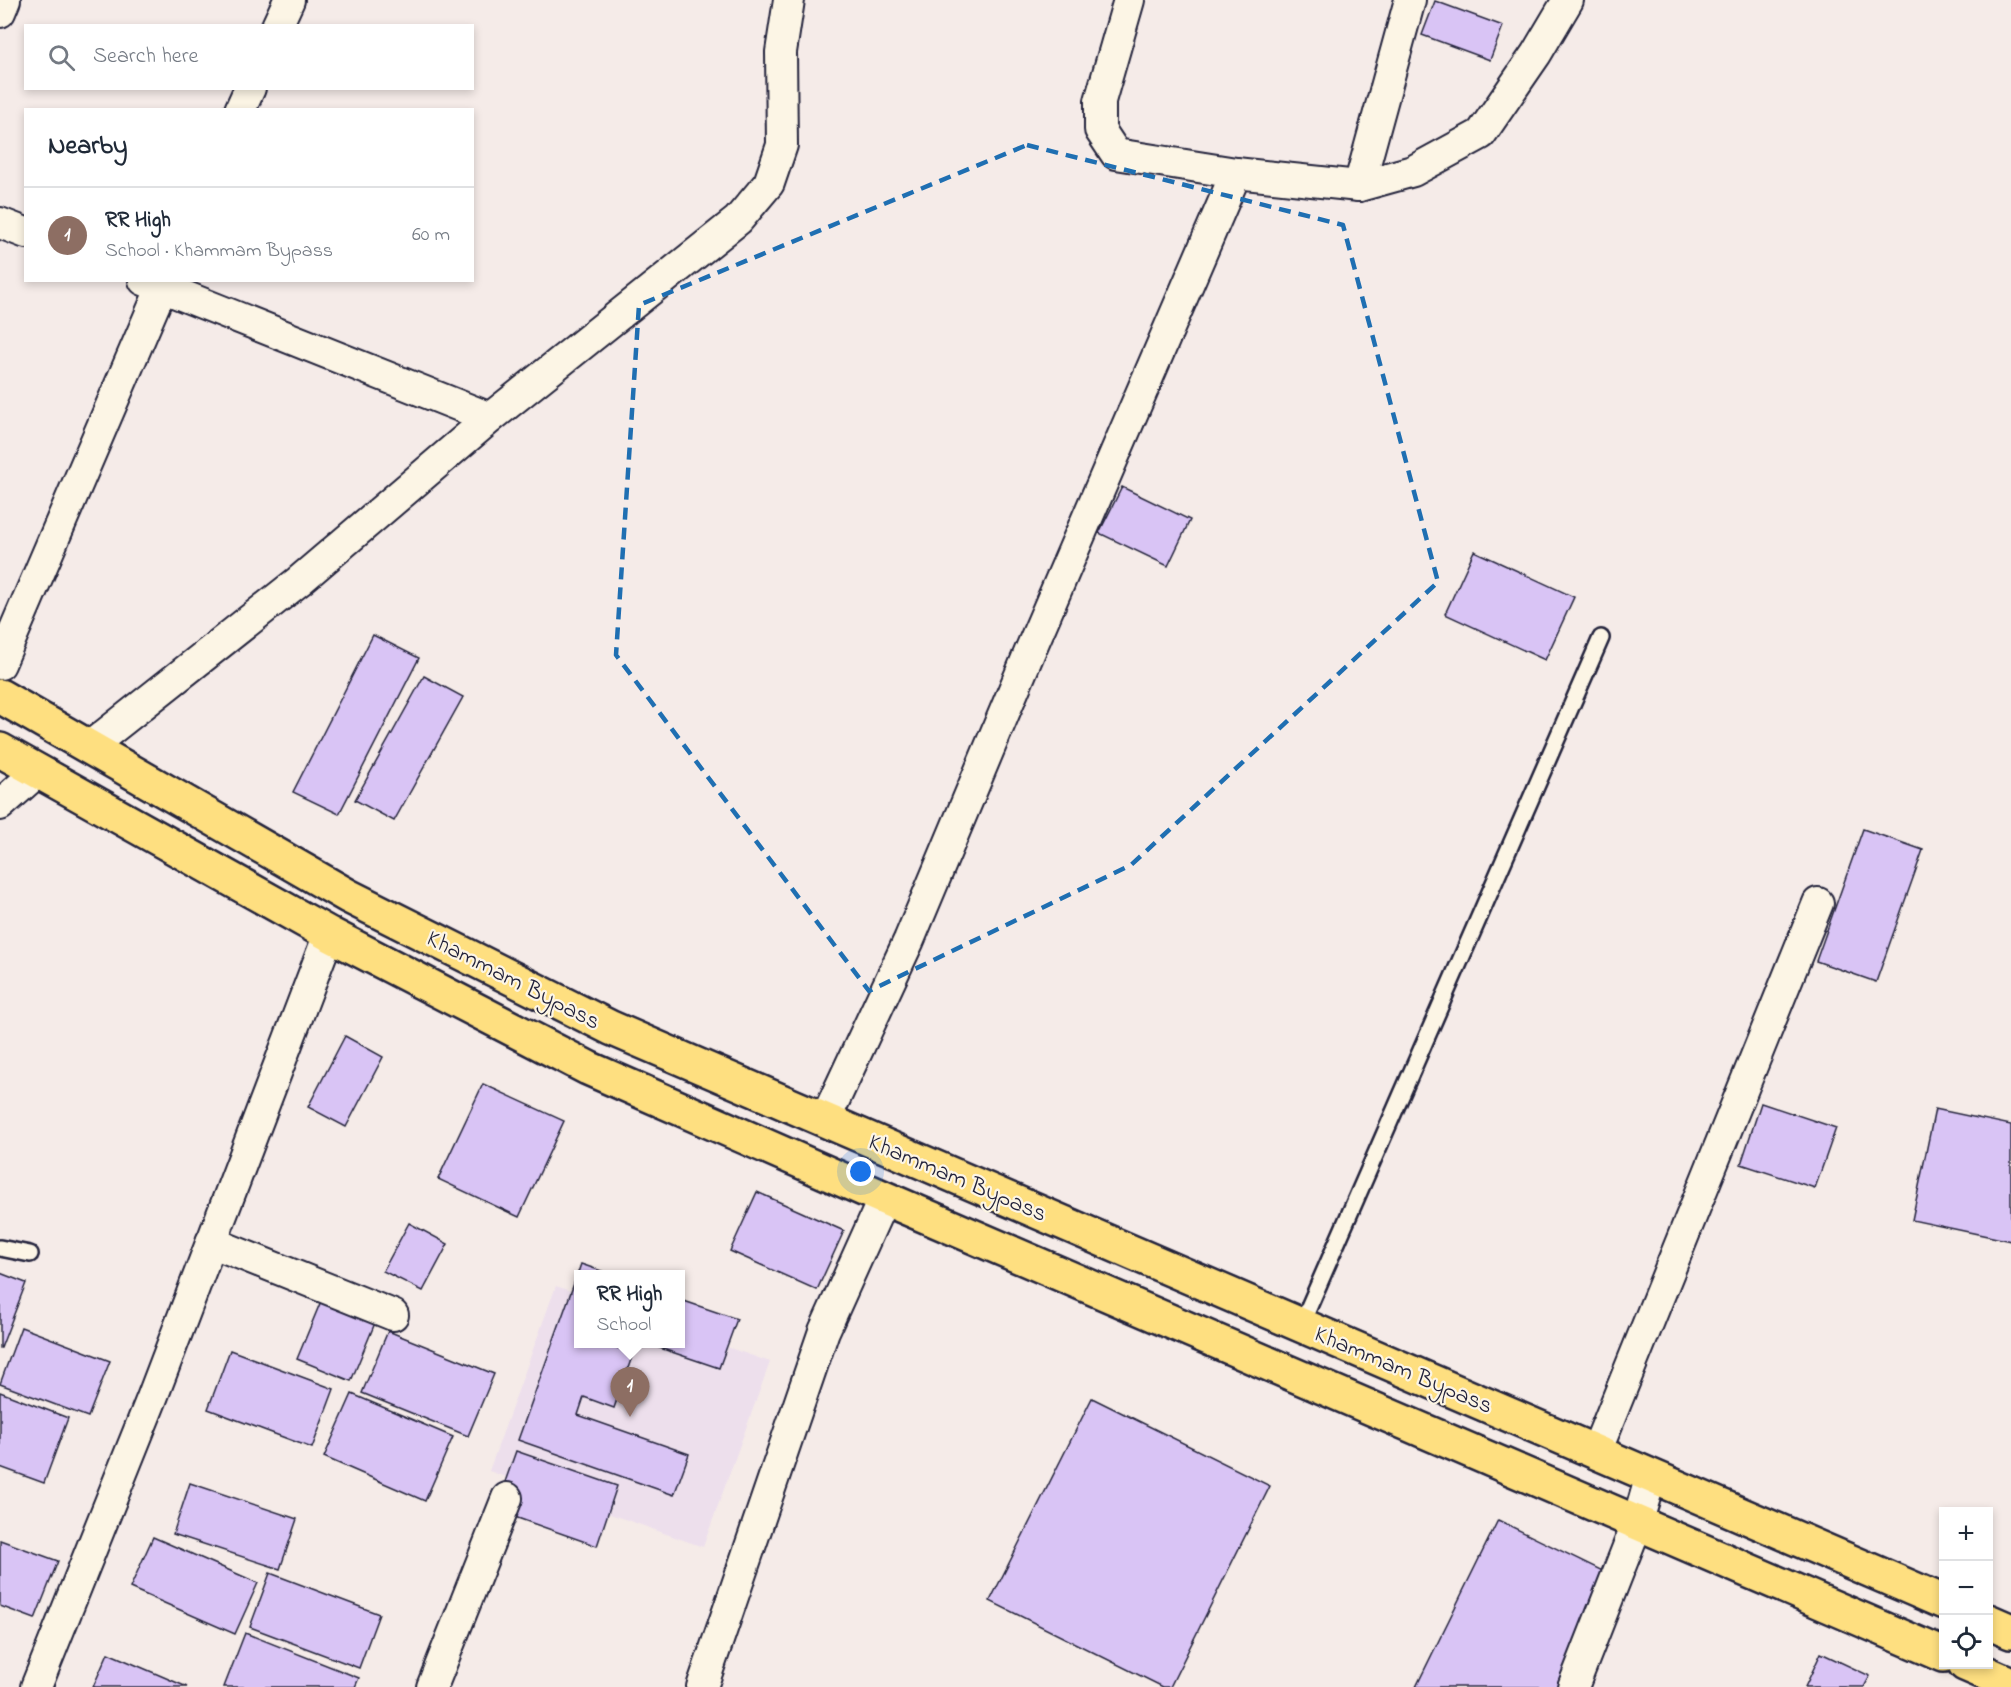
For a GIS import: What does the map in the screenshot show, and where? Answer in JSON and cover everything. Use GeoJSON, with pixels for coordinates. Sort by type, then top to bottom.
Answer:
{"type":"FeatureCollection","features":[{"type":"Feature","properties":{"kind":"highway","name":"Khammam Bypass"},"geometry":{"type":"LineString","coordinates":[[0,696],[348,896],[611,1028],[1939,1600]]}},
{"type":"Feature","properties":{"kind":"highway","name":"Khammam Bypass"},"geometry":{"type":"LineString","coordinates":[[0,750],[329,934],[588,1068],[1939,1653]]}},
{"type":"Feature","properties":{"kind":"highway"},"geometry":{"type":"LineString","coordinates":[[1993,1623],[2011,1631]]}},
{"type":"Feature","properties":{"kind":"highway"},"geometry":{"type":"LineString","coordinates":[[1975,1669],[2011,1684]]}},
{"type":"Feature","properties":{"kind":"street"},"geometry":{"type":"LineString","coordinates":[[0,12],[5,0]]}},
{"type":"Feature","properties":{"kind":"street"},"geometry":{"type":"LineString","coordinates":[[278,24],[289,0]]}},
{"type":"Feature","properties":{"kind":"street"},"geometry":{"type":"LineString","coordinates":[[88,748],[299,581],[490,418],[738,220],[769,183],[783,146],[781,52],[789,0]]}},
{"type":"Feature","properties":{"kind":"street"},"geometry":{"type":"LineString","coordinates":[[1129,0],[1100,101],[1100,130],[1116,154],[1236,173],[1359,186],[1413,171],[1481,134],[1536,54],[1568,0]]}},
{"type":"Feature","properties":{"kind":"street"},"geometry":{"type":"LineString","coordinates":[[1359,186],[1410,0]]}},
{"type":"Feature","properties":{"kind":"street"},"geometry":{"type":"LineString","coordinates":[[241,108],[249,90]]}},
{"type":"Feature","properties":{"kind":"street"},"geometry":{"type":"LineString","coordinates":[[825,1120],[909,940],[1033,644],[1236,173]]}},
{"type":"Feature","properties":{"kind":"street"},"geometry":{"type":"LineString","coordinates":[[0,223],[24,232]]}},
{"type":"Feature","properties":{"kind":"street"},"geometry":{"type":"LineString","coordinates":[[0,664],[157,283],[490,418]]}},
{"type":"Feature","properties":{"kind":"street"},"geometry":{"type":"LineString","coordinates":[[0,805],[37,772]]}},
{"type":"Feature","properties":{"kind":"street"},"geometry":{"type":"LineString","coordinates":[[1596,1452],[1818,903]]}},
{"type":"Feature","properties":{"kind":"street"},"geometry":{"type":"LineString","coordinates":[[36,1687],[152,1398],[329,934]]}},
{"type":"Feature","properties":{"kind":"street"},"geometry":{"type":"LineString","coordinates":[[702,1687],[824,1331],[884,1198]]}},
{"type":"Feature","properties":{"kind":"street"},"geometry":{"type":"LineString","coordinates":[[211,1242],[393,1315]]}},
{"type":"Feature","properties":{"kind":"street"},"geometry":{"type":"LineString","coordinates":[[1573,1687],[1637,1524],[1651,1476]]}},
{"type":"Feature","properties":{"kind":"street"},"geometry":{"type":"LineString","coordinates":[[432,1687],[507,1498]]}},
{"type":"Feature","properties":{"kind":"lane"},"geometry":{"type":"LineString","coordinates":[[1301,1325],[1601,638]]}},
{"type":"Feature","properties":{"kind":"lane"},"geometry":{"type":"LineString","coordinates":[[0,1248],[30,1254]]}},
{"type":"Feature","properties":{"kind":"highlighted area"},"geometry":{"type":"Polygon","coordinates":[[[1027,145],[1343,225],[1438,582],[1131,865],[869,991],[616,655],[639,305],[1027,145]]]}},
{"type":"Feature","properties":{"kind":"shaded area"},"geometry":{"type":"Polygon","coordinates":[[[556,1286],[574,1292],[574,1348],[685,1348],[685,1332],[770,1362],[703,1547],[489,1471],[556,1286]]]}},
{"type":"Feature","properties":{"kind":"building"},"geometry":{"type":"Polygon","coordinates":[[[1435,1],[1503,26],[1490,60],[1422,35],[1435,1]]]}},
{"type":"Feature","properties":{"kind":"building"},"geometry":{"type":"Polygon","coordinates":[[[1122,487],[1190,520],[1168,566],[1099,533],[1122,487]]]}},
{"type":"Feature","properties":{"kind":"building"},"geometry":{"type":"Polygon","coordinates":[[[1474,551],[1574,597],[1545,660],[1445,614],[1474,551]]]}},
{"type":"Feature","properties":{"kind":"building"},"geometry":{"type":"Polygon","coordinates":[[[373,635],[419,658],[339,814],[293,792],[373,635]]]}},
{"type":"Feature","properties":{"kind":"building"},"geometry":{"type":"Polygon","coordinates":[[[424,676],[463,697],[394,821],[355,800],[424,676]]]}},
{"type":"Feature","properties":{"kind":"building"},"geometry":{"type":"Polygon","coordinates":[[[1863,829],[1923,850],[1876,982],[1816,961],[1863,829]]]}},
{"type":"Feature","properties":{"kind":"building"},"geometry":{"type":"Polygon","coordinates":[[[345,1036],[383,1057],[346,1127],[308,1107],[345,1036]]]}},
{"type":"Feature","properties":{"kind":"building"},"geometry":{"type":"Polygon","coordinates":[[[483,1084],[564,1121],[519,1217],[438,1179],[483,1084]]]}},
{"type":"Feature","properties":{"kind":"building"},"geometry":{"type":"Polygon","coordinates":[[[1761,1103],[1836,1128],[1815,1188],[1741,1164],[1761,1103]]]}},
{"type":"Feature","properties":{"kind":"building"},"geometry":{"type":"Polygon","coordinates":[[[1935,1109],[2011,1125],[2011,1241],[1912,1220],[1935,1109]]]}},
{"type":"Feature","properties":{"kind":"building"},"geometry":{"type":"Polygon","coordinates":[[[757,1192],[844,1231],[817,1290],[730,1251],[757,1192]]]}},
{"type":"Feature","properties":{"kind":"building"},"geometry":{"type":"Polygon","coordinates":[[[409,1223],[448,1244],[423,1291],[383,1271],[409,1223]]]}},
{"type":"Feature","properties":{"kind":"building"},"geometry":{"type":"Polygon","coordinates":[[[581,1264],[598,1270],[579,1270],[581,1264]]]}},
{"type":"Feature","properties":{"kind":"building"},"geometry":{"type":"Polygon","coordinates":[[[0,1273],[26,1283],[1,1348],[0,1348],[0,1273]]]}},
{"type":"Feature","properties":{"kind":"building"},"geometry":{"type":"Polygon","coordinates":[[[574,1284],[574,1348],[618,1348],[633,1354],[614,1408],[584,1397],[578,1415],[689,1454],[674,1495],[518,1440],[574,1284]]]}},
{"type":"Feature","properties":{"kind":"building"},"geometry":{"type":"Polygon","coordinates":[[[321,1301],[375,1323],[351,1381],[297,1359],[321,1301]]]}},
{"type":"Feature","properties":{"kind":"building"},"geometry":{"type":"Polygon","coordinates":[[[685,1301],[737,1319],[719,1368],[660,1348],[685,1348],[685,1301]]]}},
{"type":"Feature","properties":{"kind":"building"},"geometry":{"type":"Polygon","coordinates":[[[21,1327],[110,1361],[88,1417],[0,1384],[21,1327]]]}},
{"type":"Feature","properties":{"kind":"building"},"geometry":{"type":"Polygon","coordinates":[[[388,1331],[494,1374],[468,1436],[362,1393],[388,1331]]]}},
{"type":"Feature","properties":{"kind":"building"},"geometry":{"type":"Polygon","coordinates":[[[230,1350],[334,1389],[312,1448],[208,1409],[230,1350]]]}},
{"type":"Feature","properties":{"kind":"building"},"geometry":{"type":"Polygon","coordinates":[[[0,1392],[68,1418],[44,1483],[0,1467],[0,1392]]]}},
{"type":"Feature","properties":{"kind":"building"},"geometry":{"type":"Polygon","coordinates":[[[352,1394],[453,1437],[425,1501],[324,1457],[352,1394]]]}},
{"type":"Feature","properties":{"kind":"building"},"geometry":{"type":"Polygon","coordinates":[[[1092,1398],[1270,1486],[1170,1687],[1163,1687],[990,1601],[1092,1398]]]}},
{"type":"Feature","properties":{"kind":"building"},"geometry":{"type":"Polygon","coordinates":[[[516,1451],[617,1486],[597,1546],[495,1510],[516,1451]]]}},
{"type":"Feature","properties":{"kind":"building"},"geometry":{"type":"Polygon","coordinates":[[[190,1483],[297,1519],[280,1569],[173,1534],[190,1483]]]}},
{"type":"Feature","properties":{"kind":"building"},"geometry":{"type":"Polygon","coordinates":[[[1498,1520],[1611,1575],[1557,1687],[1416,1687],[1498,1520]]]}},
{"type":"Feature","properties":{"kind":"building"},"geometry":{"type":"Polygon","coordinates":[[[153,1537],[258,1583],[235,1634],[130,1588],[153,1537]]]}},
{"type":"Feature","properties":{"kind":"building"},"geometry":{"type":"Polygon","coordinates":[[[0,1540],[58,1561],[35,1619],[0,1606],[0,1540]]]}},
{"type":"Feature","properties":{"kind":"building"},"geometry":{"type":"Polygon","coordinates":[[[270,1573],[379,1614],[359,1668],[250,1627],[270,1573]]]}},
{"type":"Feature","properties":{"kind":"building"},"geometry":{"type":"Polygon","coordinates":[[[245,1633],[359,1678],[355,1687],[224,1687],[245,1633]]]}},
{"type":"Feature","properties":{"kind":"building"},"geometry":{"type":"Polygon","coordinates":[[[108,1653],[187,1687],[93,1687],[108,1653]]]}},
{"type":"Feature","properties":{"kind":"building"},"geometry":{"type":"Polygon","coordinates":[[[1821,1653],[1870,1676],[1864,1687],[1805,1687],[1821,1653]]]}},
{"type":"Feature","properties":{"kind":"place","name":"RR High"},"geometry":{"type":"Point","coordinates":[630,1417]}}]}
